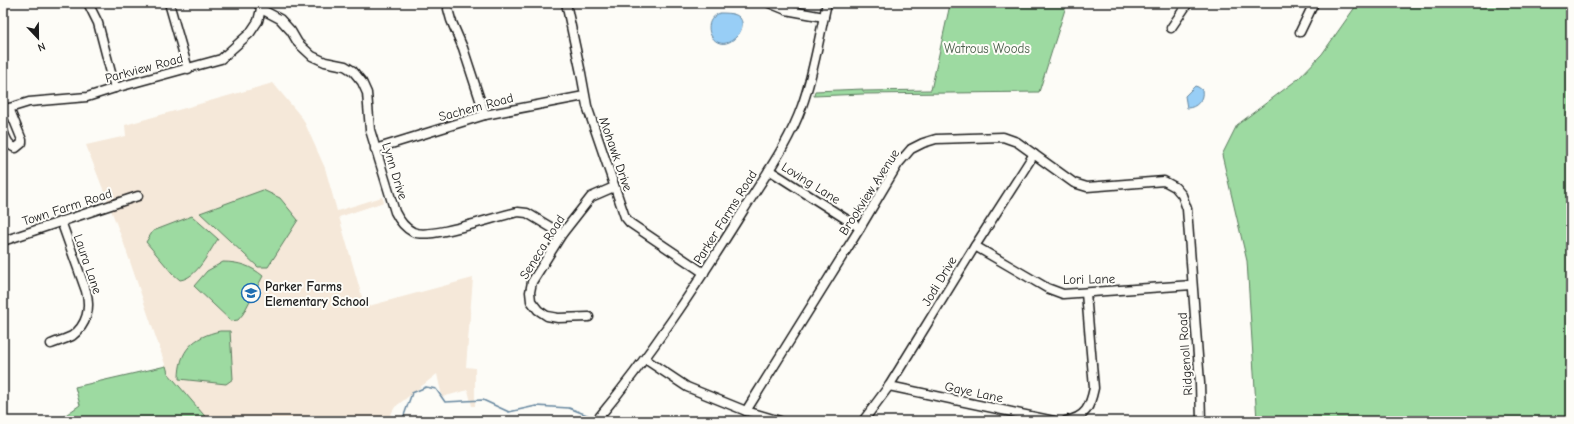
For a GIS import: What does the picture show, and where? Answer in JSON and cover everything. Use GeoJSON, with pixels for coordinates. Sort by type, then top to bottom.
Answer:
{"type":"FeatureCollection","features":[{"type":"Feature","properties":{"kind":"street"},"geometry":{"type":"LineString","coordinates":[[88,3],[98,23],[115,88]]}},
{"type":"Feature","properties":{"kind":"street"},"geometry":{"type":"LineString","coordinates":[[169,3],[188,69]]}},
{"type":"Feature","properties":{"kind":"street"},"geometry":{"type":"LineString","coordinates":[[450,3],[448,9],[451,20],[463,48],[485,115]]}},
{"type":"Feature","properties":{"kind":"street","name":"Mohawk Drive"},"geometry":{"type":"LineString","coordinates":[[566,3],[581,73],[584,96],[625,217],[630,223],[704,273]]}},
{"type":"Feature","properties":{"kind":"street"},"geometry":{"type":"LineString","coordinates":[[769,3],[786,10],[824,17]]}},
{"type":"Feature","properties":{"kind":"street","name":"Parker Farms Road"},"geometry":{"type":"LineString","coordinates":[[596,421],[644,359],[704,273],[787,139],[802,106],[827,3]]}},
{"type":"Feature","properties":{"kind":"street"},"geometry":{"type":"LineString","coordinates":[[1171,28],[1188,3]]}},
{"type":"Feature","properties":{"kind":"street"},"geometry":{"type":"LineString","coordinates":[[1300,32],[1314,3]]}},
{"type":"Feature","properties":{"kind":"street","name":"Parkview Road"},"geometry":{"type":"LineString","coordinates":[[6,109],[29,102],[87,98],[115,88],[221,59],[250,33],[258,21],[259,6]]}},
{"type":"Feature","properties":{"kind":"street","name":"Lynn Drive"},"geometry":{"type":"LineString","coordinates":[[259,6],[280,19],[291,31],[298,43],[312,56],[325,62],[345,66],[353,71],[362,82],[367,93],[370,130],[395,212],[400,220],[414,232],[434,234],[518,212],[527,213],[562,234]]}},
{"type":"Feature","properties":{"kind":"street","name":"Sachem Road"},"geometry":{"type":"LineString","coordinates":[[375,149],[485,115],[584,96]]}},
{"type":"Feature","properties":{"kind":"street"},"geometry":{"type":"LineString","coordinates":[[3,131],[8,143],[12,147],[16,148],[22,143],[22,140],[6,109]]}},
{"type":"Feature","properties":{"kind":"street","name":"Brookview Avenue"},"geometry":{"type":"LineString","coordinates":[[746,411],[898,164],[911,149],[936,138],[1003,137],[1017,142],[1074,183],[1086,187],[1164,181],[1175,187],[1182,195],[1187,209],[1192,285]]}},
{"type":"Feature","properties":{"kind":"street","name":"Jodi Drive"},"geometry":{"type":"LineString","coordinates":[[864,421],[889,386],[975,246],[1034,154]]}},
{"type":"Feature","properties":{"kind":"street","name":"Loving Lane"},"geometry":{"type":"LineString","coordinates":[[769,170],[860,228]]}},
{"type":"Feature","properties":{"kind":"street","name":"Seneca Road"},"geometry":{"type":"LineString","coordinates":[[589,317],[558,318],[547,316],[538,310],[531,301],[530,292],[532,282],[562,234],[591,197],[614,187]]}},
{"type":"Feature","properties":{"kind":"street","name":"Town Farm Road"},"geometry":{"type":"LineString","coordinates":[[3,241],[138,196]]}},
{"type":"Feature","properties":{"kind":"street","name":"Laura Lane"},"geometry":{"type":"LineString","coordinates":[[51,344],[71,336],[79,329],[86,319],[89,308],[87,295],[61,221]]}},
{"type":"Feature","properties":{"kind":"street","name":"Lori Lane"},"geometry":{"type":"LineString","coordinates":[[975,246],[1047,288],[1063,294],[1192,285]]}},
{"type":"Feature","properties":{"kind":"street","name":"Ridgenoll Road"},"geometry":{"type":"LineString","coordinates":[[1192,285],[1200,383],[1201,421]]}},
{"type":"Feature","properties":{"kind":"street"},"geometry":{"type":"LineString","coordinates":[[1066,421],[1074,419],[1084,413],[1091,401],[1094,388],[1086,293]]}},
{"type":"Feature","properties":{"kind":"street"},"geometry":{"type":"LineString","coordinates":[[644,359],[688,387],[746,411],[780,421]]}},
{"type":"Feature","properties":{"kind":"street","name":"Gaye Lane"},"geometry":{"type":"LineString","coordinates":[[889,386],[1054,421]]}},
{"type":"Feature","properties":{"kind":"shaded area","name":"Parker Farms Elementary School"},"geometry":{"type":"Polygon","coordinates":[[[273,83],[303,119],[325,168],[337,211],[382,197],[384,202],[339,217],[365,307],[473,278],[466,367],[475,368],[475,406],[472,406],[468,390],[442,397],[437,374],[395,407],[387,421],[209,421],[168,373],[123,241],[86,145],[126,136],[125,125],[273,83]]]}},
{"type":"Feature","properties":{"kind":"green space","name":"Watrous Woods"},"geometry":{"type":"Polygon","coordinates":[[[953,3],[1067,3],[1039,92],[814,96],[815,91],[863,89],[863,91],[931,90],[949,9],[953,3]]]}},
{"type":"Feature","properties":{"kind":"green space"},"geometry":{"type":"Polygon","coordinates":[[[1358,3],[1571,3],[1571,421],[1257,421],[1247,261],[1222,155],[1237,125],[1298,79],[1322,54],[1358,3]]]}},
{"type":"Feature","properties":{"kind":"green space"},"geometry":{"type":"Polygon","coordinates":[[[263,190],[280,198],[298,220],[268,267],[258,267],[200,213],[263,190]]]}},
{"type":"Feature","properties":{"kind":"green space"},"geometry":{"type":"Polygon","coordinates":[[[192,216],[218,239],[197,270],[192,275],[180,280],[172,273],[146,242],[153,231],[192,216]]]}},
{"type":"Feature","properties":{"kind":"green space"},"geometry":{"type":"Polygon","coordinates":[[[223,262],[244,265],[263,276],[243,314],[238,320],[231,321],[194,286],[207,271],[223,262]]]}},
{"type":"Feature","properties":{"kind":"green space"},"geometry":{"type":"Polygon","coordinates":[[[220,331],[230,331],[233,379],[226,384],[179,379],[182,360],[189,346],[202,337],[220,331]]]}},
{"type":"Feature","properties":{"kind":"green space"},"geometry":{"type":"Polygon","coordinates":[[[166,366],[168,373],[209,421],[57,421],[80,405],[75,387],[166,366]]]}},
{"type":"Feature","properties":{"kind":"water"},"geometry":{"type":"Polygon","coordinates":[[[720,13],[730,13],[736,15],[742,22],[741,31],[729,42],[722,43],[716,41],[709,30],[713,18],[720,13]]]}},
{"type":"Feature","properties":{"kind":"water"},"geometry":{"type":"Polygon","coordinates":[[[1195,86],[1202,90],[1201,100],[1193,107],[1187,108],[1185,96],[1195,86]]]}},
{"type":"Feature","properties":{"kind":"waterway"},"geometry":{"type":"LineString","coordinates":[[402,421],[412,393],[426,387],[436,389],[445,402],[483,400],[509,412],[536,406],[569,408],[592,417]]}},
{"type":"Feature","properties":{"kind":"place","name":"Parker Farms Elementary School"},"geometry":{"type":"Point","coordinates":[251,293]}}]}
